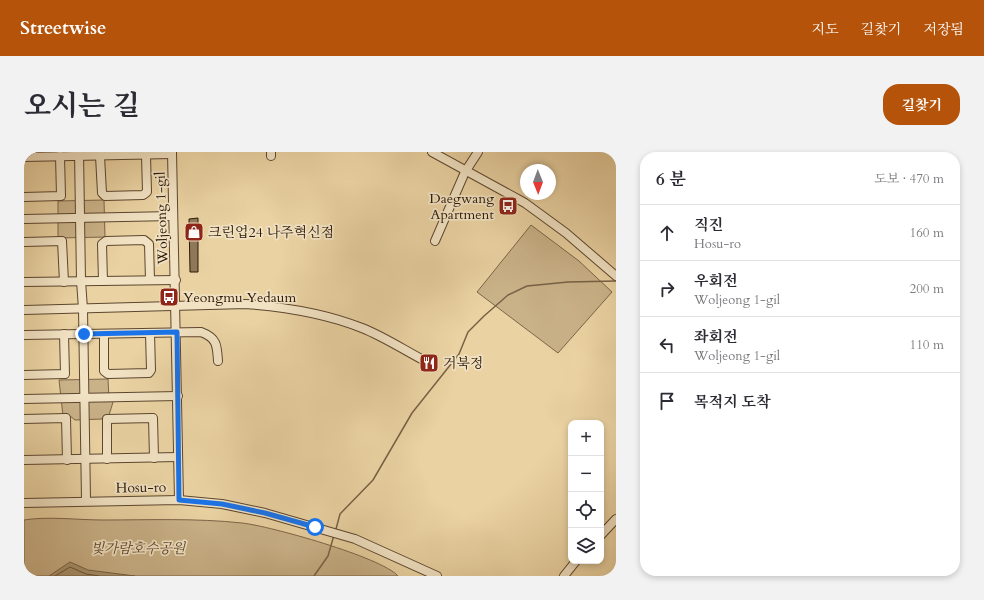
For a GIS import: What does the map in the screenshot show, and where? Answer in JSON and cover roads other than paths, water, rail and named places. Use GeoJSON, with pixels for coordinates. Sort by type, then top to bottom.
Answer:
{"type":"FeatureCollection","features":[{"type":"Feature","properties":{"kind":"street"},"geometry":{"type":"LineString","coordinates":[[432,152],[465,172],[525,203],[566,233],[613,273]]}},
{"type":"Feature","properties":{"kind":"street"},"geometry":{"type":"LineString","coordinates":[[435,241],[465,172],[478,152]]}},
{"type":"Feature","properties":{"kind":"street","name":"Woljeong 1-gil"},"geometry":{"type":"LineString","coordinates":[[24,157],[79,154],[100,156],[172,153],[177,307],[179,500]]}},
{"type":"Feature","properties":{"kind":"street"},"geometry":{"type":"LineString","coordinates":[[79,154],[81,281],[84,334],[86,501]]}},
{"type":"Feature","properties":{"kind":"street","name":"Woljeong 1-gil"},"geometry":{"type":"LineString","coordinates":[[100,156],[102,193],[105,196],[143,195],[147,192],[146,155]]}},
{"type":"Feature","properties":{"kind":"street"},"geometry":{"type":"LineString","coordinates":[[24,197],[61,196],[60,156]]}},
{"type":"Feature","properties":{"kind":"street"},"geometry":{"type":"LineString","coordinates":[[24,219],[174,216]]}},
{"type":"Feature","properties":{"kind":"street","name":"Woljeong 1-gil"},"geometry":{"type":"LineString","coordinates":[[103,281],[102,244],[106,241],[144,240],[148,244],[150,280]]}},
{"type":"Feature","properties":{"kind":"street"},"geometry":{"type":"LineString","coordinates":[[24,242],[62,241],[64,282]]}},
{"type":"Feature","properties":{"kind":"street","name":"Woljeong 1-gil"},"geometry":{"type":"LineString","coordinates":[[24,282],[176,280]]}},
{"type":"Feature","properties":{"kind":"street"},"geometry":{"type":"LineString","coordinates":[[24,310],[246,304],[269,306],[321,314],[363,328],[429,363]]}},
{"type":"Feature","properties":{"kind":"street"},"geometry":{"type":"LineString","coordinates":[[24,335],[201,332],[210,336],[217,346],[218,360]]}},
{"type":"Feature","properties":{"kind":"street"},"geometry":{"type":"LineString","coordinates":[[104,334],[104,371],[108,374],[149,373],[151,370],[150,333]]}},
{"type":"Feature","properties":{"kind":"street"},"geometry":{"type":"LineString","coordinates":[[24,375],[65,374],[64,334]]}},
{"type":"Feature","properties":{"kind":"street"},"geometry":{"type":"LineString","coordinates":[[24,398],[178,396]]}},
{"type":"Feature","properties":{"kind":"street"},"geometry":{"type":"LineString","coordinates":[[24,419],[66,418],[67,460]]}},
{"type":"Feature","properties":{"kind":"street"},"geometry":{"type":"LineString","coordinates":[[107,459],[107,419],[153,418],[154,458]]}},
{"type":"Feature","properties":{"kind":"street"},"geometry":{"type":"LineString","coordinates":[[24,460],[178,457]]}},
{"type":"Feature","properties":{"kind":"street","name":"Hosu-ro"},"geometry":{"type":"LineString","coordinates":[[24,503],[179,500],[222,504],[265,513],[355,539],[437,576]]}},
{"type":"Feature","properties":{"kind":"street"},"geometry":{"type":"LineString","coordinates":[[604,532],[616,519]]}},
{"type":"Feature","properties":{"kind":"street"},"geometry":{"type":"LineString","coordinates":[[564,576],[574,564]]}},
{"type":"Feature","properties":{"kind":"water"},"geometry":{"type":"Polygon","coordinates":[[[70,562],[88,570],[135,576],[49,576],[70,562]]]}},
{"type":"Feature","properties":{"kind":"waterway"},"geometry":{"type":"LineString","coordinates":[[336,529],[340,514],[373,480],[412,413],[459,354],[468,332],[484,316],[508,295],[527,286],[568,282],[616,281]]}},
{"type":"Feature","properties":{"kind":"waterway"},"geometry":{"type":"LineString","coordinates":[[314,576],[328,556],[334,535]]}},
{"type":"Feature","properties":{"kind":"place","name":"Daegwang Apartment"},"geometry":{"type":"Point","coordinates":[508,206]}},
{"type":"Feature","properties":{"kind":"place","name":"크린업24 나주혁신점"},"geometry":{"type":"Point","coordinates":[194,232]}},
{"type":"Feature","properties":{"kind":"place","name":"Yeongmu Yedaum"},"geometry":{"type":"Point","coordinates":[169,297]}},
{"type":"Feature","properties":{"kind":"place","name":"거북정"},"geometry":{"type":"Point","coordinates":[429,363]}},
{"type":"Feature","properties":{"kind":"park label","name":"빛가람호수공원"},"geometry":{"type":"Point","coordinates":[138,548]}}]}
